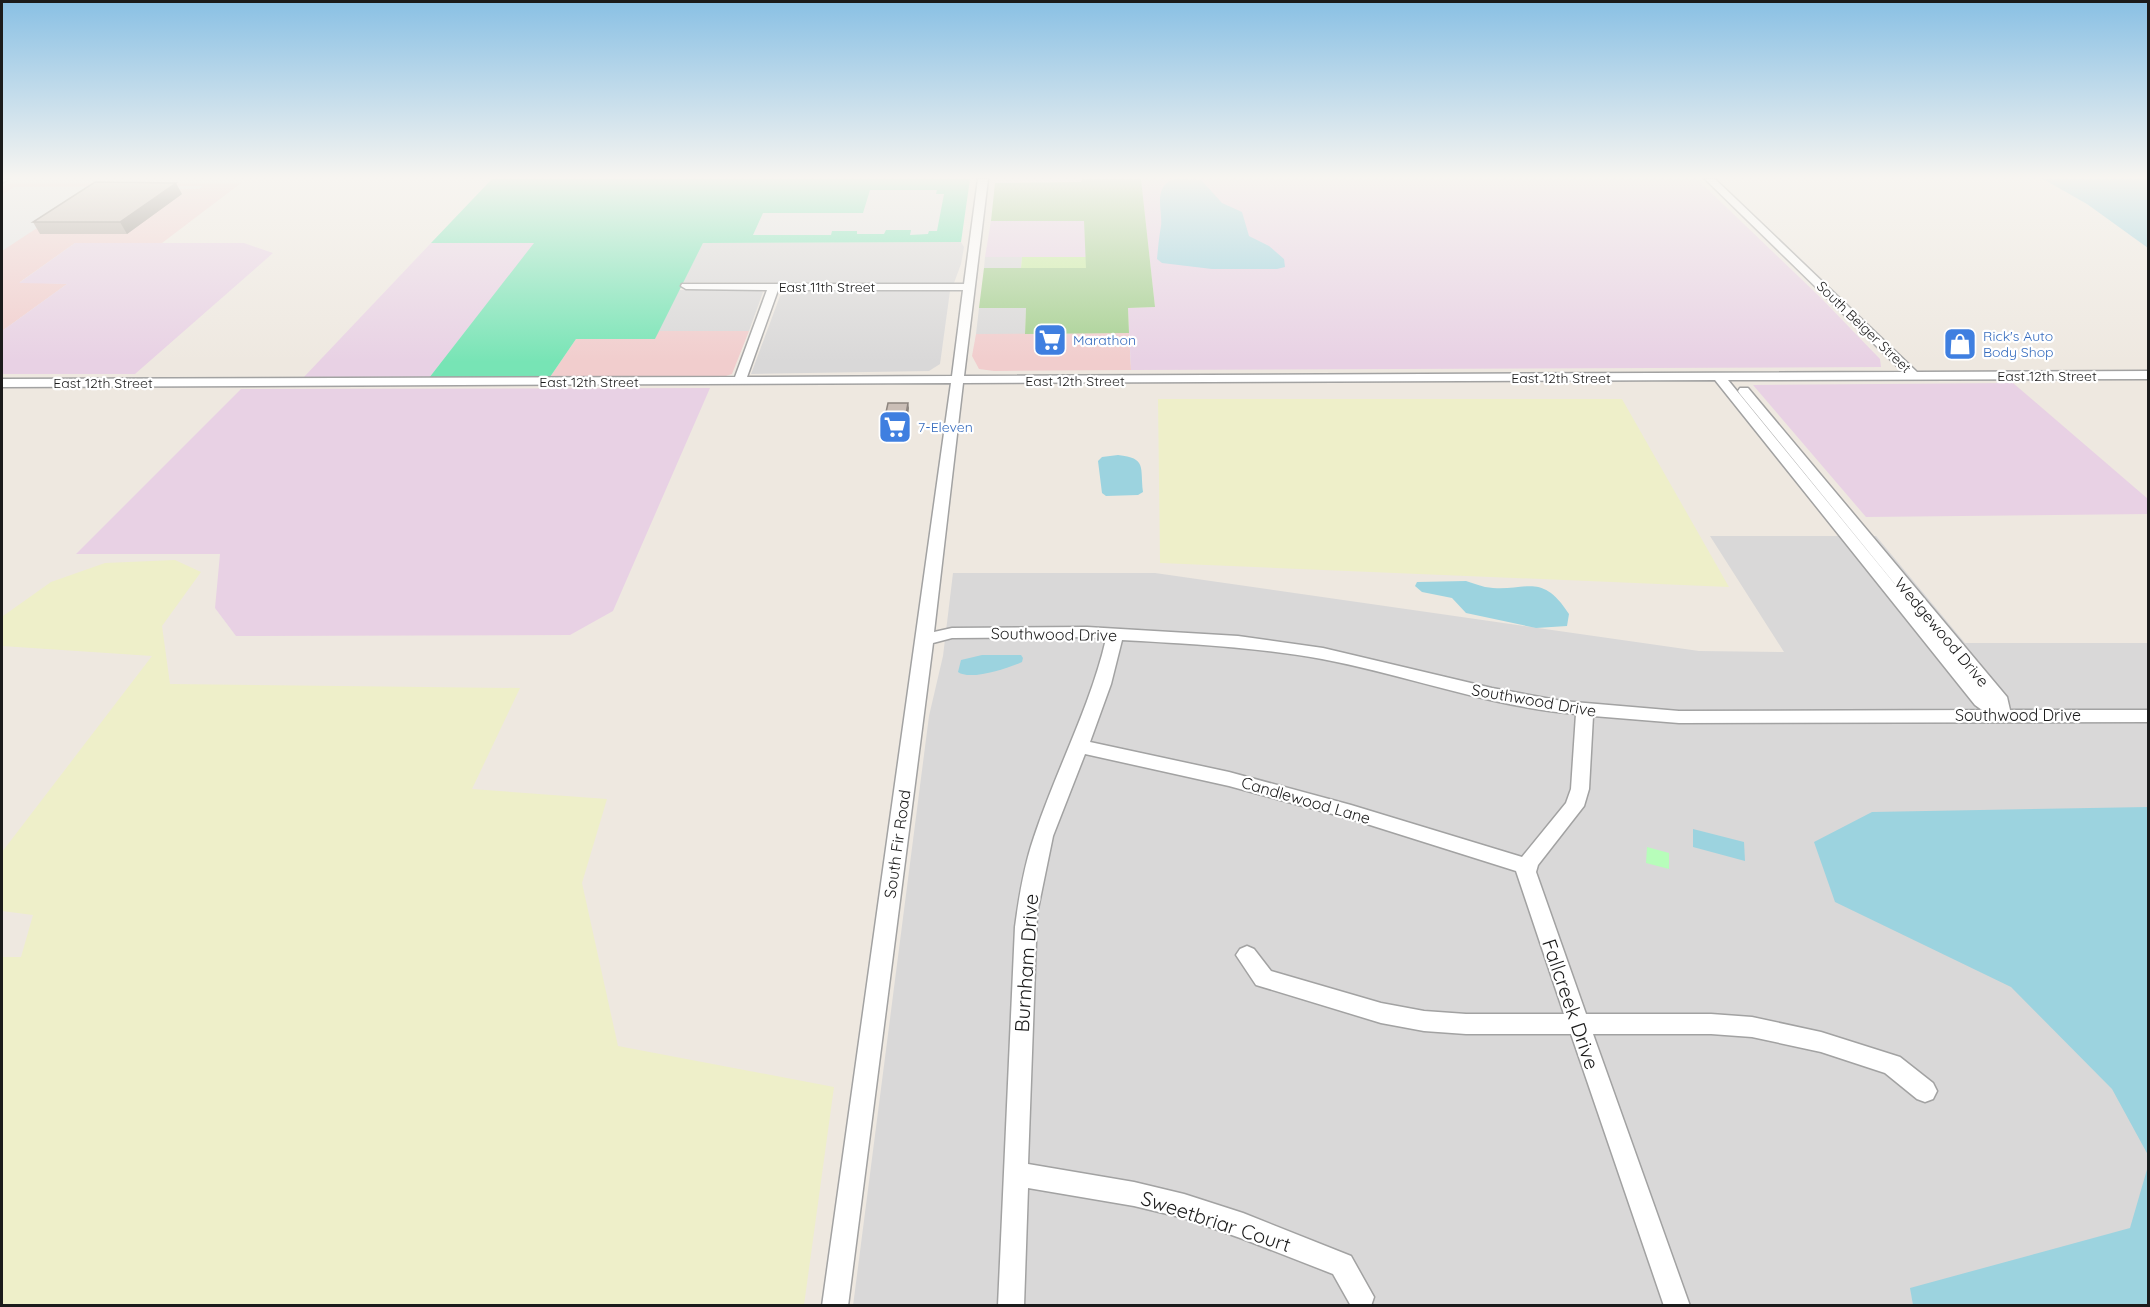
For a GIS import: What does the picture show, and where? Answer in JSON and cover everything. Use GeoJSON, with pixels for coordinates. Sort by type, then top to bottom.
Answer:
{"type":"FeatureCollection","features":[{"type":"Feature","properties":{"kind":"street","name":"South Fir Road"},"geometry":{"type":"LineString","coordinates":[[835,1305],[925,639],[975,240]]}},
{"type":"Feature","properties":{"kind":"street","name":"South Beiger Street"},"geometry":{"type":"LineString","coordinates":[[1773,240],[1914,376]]}},
{"type":"Feature","properties":{"kind":"street","name":"East 11th Street"},"geometry":{"type":"LineString","coordinates":[[686,286],[969,287]]}},
{"type":"Feature","properties":{"kind":"street"},"geometry":{"type":"LineString","coordinates":[[739,382],[773,287]]}},
{"type":"Feature","properties":{"kind":"street","name":"East 12th Street"},"geometry":{"type":"LineString","coordinates":[[2,383],[2148,375]]}},
{"type":"Feature","properties":{"kind":"street","name":"Wedgewood Drive"},"geometry":{"type":"LineString","coordinates":[[1726,377],[1981,701],[2002,714]]}},
{"type":"Feature","properties":{"kind":"street","name":"Southwood Drive"},"geometry":{"type":"LineString","coordinates":[[925,639],[952,633],[1086,632],[1198,638],[1323,654],[1492,694],[1585,710],[1679,717],[2002,714],[2148,716]]}},
{"type":"Feature","properties":{"kind":"street","name":"Burnham Drive"},"geometry":{"type":"LineString","coordinates":[[1011,1305],[1025,938],[1030,894],[1048,825],[1081,747],[1107,673],[1115,634]]}},
{"type":"Feature","properties":{"kind":"street"},"geometry":{"type":"LineString","coordinates":[[1528,867],[1537,851],[1575,806],[1580,789],[1585,710]]}},
{"type":"Feature","properties":{"kind":"street","name":"Candlewood Lane"},"geometry":{"type":"LineString","coordinates":[[1081,747],[1229,778],[1362,815],[1528,867]]}},
{"type":"Feature","properties":{"kind":"street","name":"Fallcreek Drive"},"geometry":{"type":"LineString","coordinates":[[1528,867],[1528,883],[1677,1305]]}},
{"type":"Feature","properties":{"kind":"street"},"geometry":{"type":"LineString","coordinates":[[1247,955],[1264,978],[1382,1014],[1424,1021],[1466,1024],[1710,1024],[1752,1027],[1821,1042],[1892,1065],[1925,1091]]}},
{"type":"Feature","properties":{"kind":"street","name":"Sweetbriar Court"},"geometry":{"type":"LineString","coordinates":[[1015,1174],[1134,1194],[1184,1206],[1243,1226],[1342,1264],[1361,1297]]}},
{"type":"Feature","properties":{"kind":"shaded area"},"geometry":{"type":"Polygon","coordinates":[[[2,240],[166,240],[162,243],[75,243],[20,282],[67,284],[2,331],[2,240]]]}},
{"type":"Feature","properties":{"kind":"shaded area"},"geometry":{"type":"Polygon","coordinates":[[[2,240],[19,240],[2,251],[2,240]]]}},
{"type":"Feature","properties":{"kind":"shaded area"},"geometry":{"type":"Polygon","coordinates":[[[988,240],[1085,240],[1086,257],[985,257],[988,240]]]}},
{"type":"Feature","properties":{"kind":"shaded area"},"geometry":{"type":"Polygon","coordinates":[[[1148,240],[1761,240],[1880,359],[1881,367],[1131,370],[1128,308],[1155,307],[1148,240]]]}},
{"type":"Feature","properties":{"kind":"shaded area"},"geometry":{"type":"Polygon","coordinates":[[[961,242],[964,247],[954,283],[683,282],[703,243],[961,242]]]}},
{"type":"Feature","properties":{"kind":"shaded area"},"geometry":{"type":"Polygon","coordinates":[[[75,243],[244,243],[273,253],[135,374],[2,374],[2,331],[67,284],[19,283],[75,243]]]}},
{"type":"Feature","properties":{"kind":"shaded area"},"geometry":{"type":"Polygon","coordinates":[[[431,243],[535,243],[429,378],[303,378],[431,243]]]}},
{"type":"Feature","properties":{"kind":"shaded area"},"geometry":{"type":"Polygon","coordinates":[[[985,257],[1022,257],[1021,268],[984,268],[985,257]]]}},
{"type":"Feature","properties":{"kind":"shaded area"},"geometry":{"type":"Polygon","coordinates":[[[679,290],[763,292],[749,331],[658,331],[679,290]]]}},
{"type":"Feature","properties":{"kind":"shaded area"},"geometry":{"type":"Polygon","coordinates":[[[793,290],[950,291],[940,364],[929,371],[751,374],[780,296],[793,290]]]}},
{"type":"Feature","properties":{"kind":"shaded area"},"geometry":{"type":"Polygon","coordinates":[[[979,308],[1026,308],[1025,334],[976,334],[979,308]]]}},
{"type":"Feature","properties":{"kind":"shaded area"},"geometry":{"type":"Polygon","coordinates":[[[658,331],[749,331],[732,374],[726,376],[550,377],[576,339],[655,339],[658,331]]]}},
{"type":"Feature","properties":{"kind":"shaded area"},"geometry":{"type":"Polygon","coordinates":[[[1129,333],[1131,370],[994,371],[979,369],[972,356],[976,334],[1129,333]]]}},
{"type":"Feature","properties":{"kind":"shaded area"},"geometry":{"type":"Polygon","coordinates":[[[2013,383],[2148,499],[2148,514],[1866,517],[1753,385],[2013,383]]]}},
{"type":"Feature","properties":{"kind":"shaded area"},"geometry":{"type":"Polygon","coordinates":[[[710,388],[613,611],[570,635],[236,636],[215,608],[220,554],[76,554],[241,389],[710,388]]]}},
{"type":"Feature","properties":{"kind":"shaded area"},"geometry":{"type":"Polygon","coordinates":[[[1710,536],[1876,536],[1965,643],[2148,643],[2148,1305],[853,1306],[929,716],[943,656],[953,573],[1155,573],[1699,651],[1784,652],[1710,536]]]}},
{"type":"Feature","properties":{"kind":"green space"},"geometry":{"type":"Polygon","coordinates":[[[434,240],[961,240],[961,242],[703,243],[655,339],[576,339],[550,377],[429,378],[534,243],[431,243],[434,240]]]}},
{"type":"Feature","properties":{"kind":"green space"},"geometry":{"type":"Polygon","coordinates":[[[1085,240],[1148,240],[1155,307],[1128,308],[1129,333],[1025,334],[1026,308],[979,308],[984,268],[1086,268],[1085,240]]]}},
{"type":"Feature","properties":{"kind":"green space"},"geometry":{"type":"Polygon","coordinates":[[[1022,257],[1086,257],[1087,268],[1021,268],[1022,257]]]}},
{"type":"Feature","properties":{"kind":"green space"},"geometry":{"type":"Polygon","coordinates":[[[1158,399],[1622,399],[1729,587],[1160,563],[1158,399]]]}},
{"type":"Feature","properties":{"kind":"green space"},"geometry":{"type":"Polygon","coordinates":[[[175,560],[201,572],[162,626],[170,684],[520,688],[472,789],[607,799],[582,883],[618,1046],[834,1087],[804,1305],[2,1305],[2,957],[21,957],[33,915],[2,911],[2,852],[152,656],[2,646],[3,616],[51,582],[105,563],[175,560]]]}},
{"type":"Feature","properties":{"kind":"green space"},"geometry":{"type":"Polygon","coordinates":[[[1647,847],[1669,853],[1669,869],[1646,863],[1647,847]]]}},
{"type":"Feature","properties":{"kind":"water"},"geometry":{"type":"Polygon","coordinates":[[[1159,240],[1257,240],[1269,246],[1284,259],[1285,267],[1212,269],[1162,263],[1157,259],[1159,240]]]}},
{"type":"Feature","properties":{"kind":"water"},"geometry":{"type":"Polygon","coordinates":[[[2137,240],[2148,240],[2148,248],[2137,240]]]}},
{"type":"Feature","properties":{"kind":"water"},"geometry":{"type":"Polygon","coordinates":[[[1118,455],[1134,459],[1140,465],[1143,492],[1138,495],[1106,496],[1102,493],[1098,461],[1102,457],[1118,455]]]}},
{"type":"Feature","properties":{"kind":"water"},"geometry":{"type":"Polygon","coordinates":[[[1466,581],[1485,587],[1531,586],[1549,592],[1559,600],[1569,614],[1567,626],[1536,628],[1466,613],[1452,598],[1422,592],[1415,586],[1417,582],[1466,581]]]}},
{"type":"Feature","properties":{"kind":"water"},"geometry":{"type":"Polygon","coordinates":[[[982,655],[1021,655],[1023,658],[1022,662],[989,673],[971,675],[958,672],[961,660],[982,655]]]}},
{"type":"Feature","properties":{"kind":"water"},"geometry":{"type":"Polygon","coordinates":[[[2148,807],[2148,1155],[2112,1089],[2011,987],[1835,902],[1814,842],[1872,812],[2148,807]]]}},
{"type":"Feature","properties":{"kind":"water"},"geometry":{"type":"Polygon","coordinates":[[[1693,829],[1744,842],[1745,861],[1693,847],[1693,829]]]}},
{"type":"Feature","properties":{"kind":"water"},"geometry":{"type":"Polygon","coordinates":[[[2148,1166],[2148,1305],[1913,1305],[1910,1288],[2130,1228],[2148,1166]]]}},
{"type":"Feature","properties":{"kind":"building"},"geometry":{"type":"Polygon","coordinates":[[[888,403],[908,403],[904,426],[883,426],[888,403]]]}},
{"type":"Feature","properties":{"kind":"place","name":"Marathon"},"geometry":{"type":"Point","coordinates":[1050,340]}},
{"type":"Feature","properties":{"kind":"place","name":"Rick's Auto Body Shop"},"geometry":{"type":"Point","coordinates":[1960,344]}},
{"type":"Feature","properties":{"kind":"place","name":"7-Eleven"},"geometry":{"type":"Point","coordinates":[895,427]}}]}
